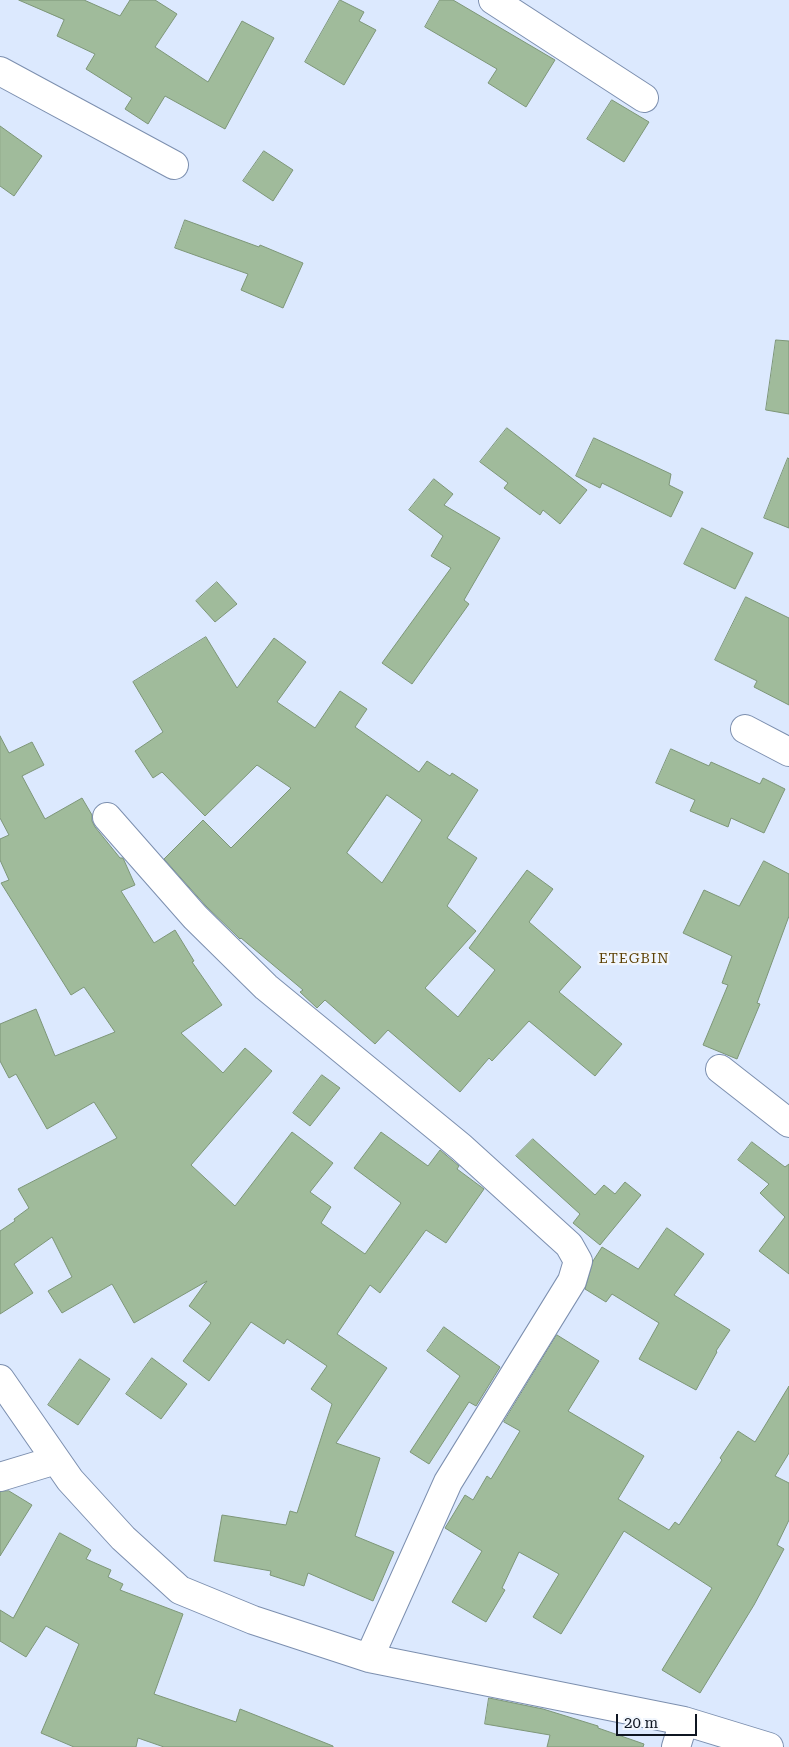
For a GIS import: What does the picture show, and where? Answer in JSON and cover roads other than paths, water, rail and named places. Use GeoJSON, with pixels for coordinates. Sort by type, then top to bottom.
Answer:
{"type":"FeatureCollection","features":[{"type":"Feature","properties":{"kind":"street"},"geometry":{"type":"LineString","coordinates":[[493,0],[644,98]]}},
{"type":"Feature","properties":{"kind":"street"},"geometry":{"type":"LineString","coordinates":[[0,71],[174,165]]}},
{"type":"Feature","properties":{"kind":"street"},"geometry":{"type":"LineString","coordinates":[[745,729],[789,752]]}},
{"type":"Feature","properties":{"kind":"street"},"geometry":{"type":"LineString","coordinates":[[107,817],[195,916],[266,987],[461,1147],[569,1245],[578,1261],[572,1281],[448,1482],[369,1658]]}},
{"type":"Feature","properties":{"kind":"street"},"geometry":{"type":"LineString","coordinates":[[720,1069],[789,1123]]}},
{"type":"Feature","properties":{"kind":"street"},"geometry":{"type":"LineString","coordinates":[[0,1379],[70,1480],[123,1538],[180,1590],[253,1620],[369,1658],[684,1721],[768,1747]]}},
{"type":"Feature","properties":{"kind":"street"},"geometry":{"type":"LineString","coordinates":[[0,1475],[56,1460]]}},
{"type":"Feature","properties":{"kind":"street"},"geometry":{"type":"LineString","coordinates":[[676,1747],[684,1721]]}},
{"type":"Feature","properties":{"kind":"district","name":"ETEGBIN"},"geometry":{"type":"Point","coordinates":[634,959]}}]}
